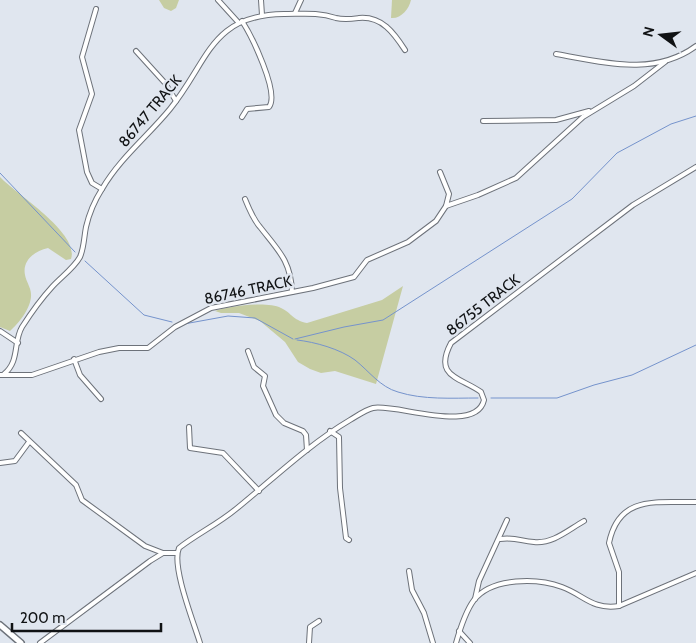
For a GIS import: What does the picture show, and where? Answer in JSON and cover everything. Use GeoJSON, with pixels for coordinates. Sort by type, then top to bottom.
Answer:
{"type":"FeatureCollection","features":[{"type":"Feature","properties":{"kind":"street"},"geometry":{"type":"LineString","coordinates":[[218,0],[240,21],[265,69],[271,101],[270,106],[247,109],[242,117]]}},
{"type":"Feature","properties":{"kind":"street"},"geometry":{"type":"LineString","coordinates":[[261,0],[262,15]]}},
{"type":"Feature","properties":{"kind":"street"},"geometry":{"type":"LineString","coordinates":[[295,13],[301,0]]}},
{"type":"Feature","properties":{"kind":"street"},"geometry":{"type":"LineString","coordinates":[[96,8],[82,57],[92,94],[79,130],[90,179],[102,190]]}},
{"type":"Feature","properties":{"kind":"street","name":"86747 TRACK"},"geometry":{"type":"LineString","coordinates":[[2,374],[14,361],[23,326],[51,288],[80,256],[90,214],[102,190],[136,145],[176,101],[211,47],[240,21],[262,15],[295,13],[318,13],[342,20],[360,18],[376,20],[393,33],[405,50]]}},
{"type":"Feature","properties":{"kind":"street"},"geometry":{"type":"LineString","coordinates":[[556,54],[626,66],[665,62],[682,56],[696,46]]}},
{"type":"Feature","properties":{"kind":"street"},"geometry":{"type":"LineString","coordinates":[[136,51],[165,83],[176,101]]}},
{"type":"Feature","properties":{"kind":"street"},"geometry":{"type":"LineString","coordinates":[[440,172],[449,189],[446,206],[478,195],[516,178],[591,112],[634,86],[665,62]]}},
{"type":"Feature","properties":{"kind":"street"},"geometry":{"type":"LineString","coordinates":[[483,121],[556,120],[591,112]]}},
{"type":"Feature","properties":{"kind":"street","name":"86755 TRACK"},"geometry":{"type":"LineString","coordinates":[[177,553],[190,540],[259,491],[330,432],[373,408],[442,416],[462,415],[480,407],[484,400],[481,392],[454,378],[445,365],[445,358],[451,343],[633,204],[696,167]]}},
{"type":"Feature","properties":{"kind":"street"},"geometry":{"type":"LineString","coordinates":[[245,200],[256,222],[277,246],[288,269],[292,292]]}},
{"type":"Feature","properties":{"kind":"street","name":"86746 TRACK"},"geometry":{"type":"LineString","coordinates":[[2,374],[32,375],[58,367],[74,359],[111,349],[148,348],[175,327],[203,311],[354,277],[371,258],[398,248],[425,232],[436,221],[446,206]]}},
{"type":"Feature","properties":{"kind":"street"},"geometry":{"type":"LineString","coordinates":[[0,331],[18,343]]}},
{"type":"Feature","properties":{"kind":"street"},"geometry":{"type":"LineString","coordinates":[[248,351],[254,367],[264,376],[263,386],[276,415],[306,435],[307,450]]}},
{"type":"Feature","properties":{"kind":"street"},"geometry":{"type":"LineString","coordinates":[[74,359],[80,375],[101,399]]}},
{"type":"Feature","properties":{"kind":"street"},"geometry":{"type":"LineString","coordinates":[[189,426],[190,448],[223,453],[259,491]]}},
{"type":"Feature","properties":{"kind":"street"},"geometry":{"type":"LineString","coordinates":[[330,432],[339,437],[341,448],[339,482],[343,522],[346,538],[349,540]]}},
{"type":"Feature","properties":{"kind":"street"},"geometry":{"type":"LineString","coordinates":[[21,433],[76,485],[82,500],[145,546],[162,553],[177,553],[178,570],[200,643]]}},
{"type":"Feature","properties":{"kind":"street"},"geometry":{"type":"LineString","coordinates":[[0,463],[15,461],[29,442]]}},
{"type":"Feature","properties":{"kind":"street"},"geometry":{"type":"LineString","coordinates":[[619,606],[619,572],[609,543],[621,516],[634,506],[645,502],[696,502]]}},
{"type":"Feature","properties":{"kind":"street"},"geometry":{"type":"LineString","coordinates":[[456,643],[459,631],[475,599],[479,581],[500,539],[507,520]]}},
{"type":"Feature","properties":{"kind":"street"},"geometry":{"type":"LineString","coordinates":[[500,539],[515,537],[537,543],[550,540],[584,522]]}},
{"type":"Feature","properties":{"kind":"street"},"geometry":{"type":"LineString","coordinates":[[40,643],[86,610],[127,576],[162,553]]}},
{"type":"Feature","properties":{"kind":"street"},"geometry":{"type":"LineString","coordinates":[[409,571],[412,590],[424,612],[433,643]]}},
{"type":"Feature","properties":{"kind":"street"},"geometry":{"type":"LineString","coordinates":[[475,599],[494,587],[518,581],[540,581],[566,588],[598,606],[619,606],[696,573]]}},
{"type":"Feature","properties":{"kind":"street"},"geometry":{"type":"LineString","coordinates":[[309,643],[310,627],[319,621]]}},
{"type":"Feature","properties":{"kind":"street"},"geometry":{"type":"LineString","coordinates":[[0,625],[21,643]]}},
{"type":"Feature","properties":{"kind":"street"},"geometry":{"type":"LineString","coordinates":[[459,631],[470,643]]}},
{"type":"Feature","properties":{"kind":"green space"},"geometry":{"type":"Polygon","coordinates":[[[159,0],[179,0],[176,8],[171,11],[164,8],[159,0]]]}},
{"type":"Feature","properties":{"kind":"green space"},"geometry":{"type":"Polygon","coordinates":[[[392,0],[411,0],[404,13],[398,17],[391,18],[392,0]]]}},
{"type":"Feature","properties":{"kind":"green space"},"geometry":{"type":"Polygon","coordinates":[[[0,177],[57,226],[71,249],[71,259],[66,260],[48,248],[38,251],[28,261],[25,275],[31,292],[31,299],[24,314],[10,331],[0,327],[0,177]]]}},
{"type":"Feature","properties":{"kind":"green space"},"geometry":{"type":"Polygon","coordinates":[[[403,286],[376,384],[335,371],[321,373],[310,369],[298,362],[285,342],[260,321],[239,313],[215,311],[239,306],[275,306],[285,310],[298,320],[307,323],[382,300],[403,286]]]}},
{"type":"Feature","properties":{"kind":"waterway"},"geometry":{"type":"LineString","coordinates":[[295,339],[383,320],[572,199],[617,153],[671,124],[696,116]]}},
{"type":"Feature","properties":{"kind":"waterway"},"geometry":{"type":"LineString","coordinates":[[0,173],[75,252]]}},
{"type":"Feature","properties":{"kind":"waterway"},"geometry":{"type":"LineString","coordinates":[[85,261],[144,315],[172,322]]}},
{"type":"Feature","properties":{"kind":"waterway"},"geometry":{"type":"LineString","coordinates":[[184,324],[228,316],[255,318],[293,339]]}},
{"type":"Feature","properties":{"kind":"waterway"},"geometry":{"type":"LineString","coordinates":[[297,340],[312,342],[335,349],[355,360],[380,383],[398,392],[427,397],[478,398]]}},
{"type":"Feature","properties":{"kind":"waterway"},"geometry":{"type":"LineString","coordinates":[[491,398],[557,398],[594,385],[632,375],[696,345]]}}]}
